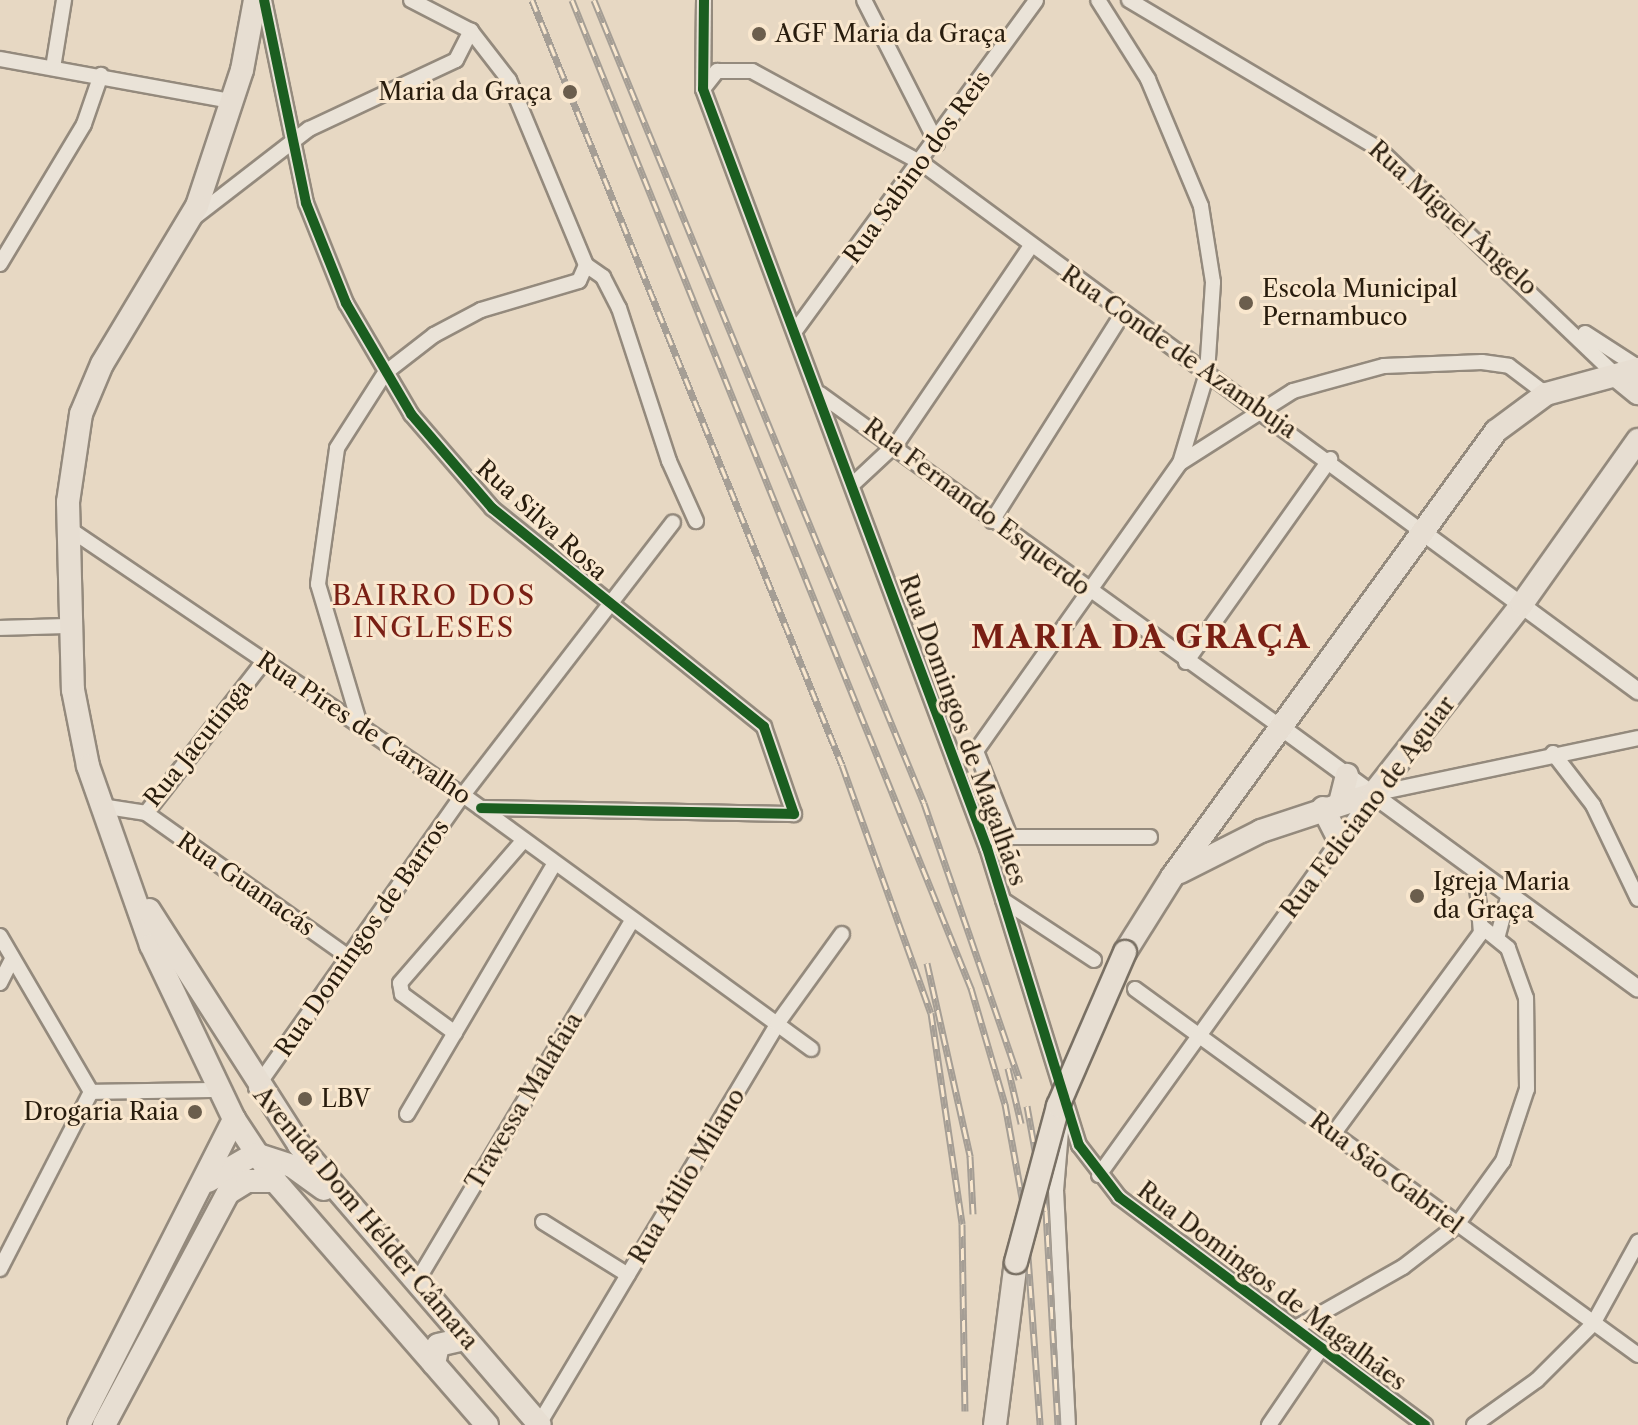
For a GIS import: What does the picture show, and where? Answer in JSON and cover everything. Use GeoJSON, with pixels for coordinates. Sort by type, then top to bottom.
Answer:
{"type":"FeatureCollection","features":[{"type":"Feature","properties":{"kind":"main road","name":"Avenida Dom Hélder Câmara"},"geometry":{"type":"LineString","coordinates":[[255,0],[231,101],[190,221],[91,389],[74,444],[68,528],[68,626],[79,725],[100,806],[129,878],[151,945],[234,1119],[275,1181],[487,1425]]}},
{"type":"Feature","properties":{"kind":"main road","name":"Rua Miguel Ângelo"},"geometry":{"type":"LineString","coordinates":[[1631,371],[1638,393]]}},
{"type":"Feature","properties":{"kind":"main road"},"geometry":{"type":"LineString","coordinates":[[995,1425],[1007,1311],[1035,1177],[1072,1068],[1125,952],[1172,877],[1425,534],[1496,431],[1546,394],[1631,371]]}},
{"type":"Feature","properties":{"kind":"main road","name":"Rua Feliciano de Aguiar"},"geometry":{"type":"LineString","coordinates":[[1373,794],[1522,604],[1638,440]]}},
{"type":"Feature","properties":{"kind":"main road"},"geometry":{"type":"LineString","coordinates":[[1339,840],[1332,806],[1347,775]]}},
{"type":"Feature","properties":{"kind":"main road"},"geometry":{"type":"LineString","coordinates":[[1172,877],[1332,806],[1373,794]]}},
{"type":"Feature","properties":{"kind":"main road","name":"Avenida Dom Hélder Câmara"},"geometry":{"type":"LineString","coordinates":[[129,878],[256,1088],[387,1251],[540,1424]]}},
{"type":"Feature","properties":{"kind":"main road"},"geometry":{"type":"LineString","coordinates":[[79,1425],[234,1119]]}},
{"type":"Feature","properties":{"kind":"main road"},"geometry":{"type":"LineString","coordinates":[[201,1187],[226,1166],[255,1154],[307,1175],[387,1251]]}},
{"type":"Feature","properties":{"kind":"main road"},"geometry":{"type":"LineString","coordinates":[[104,1425],[228,1193],[247,1181],[275,1181]]}},
{"type":"Feature","properties":{"kind":"main road"},"geometry":{"type":"LineString","coordinates":[[434,1364],[438,1345],[465,1339]]}},
{"type":"Feature","properties":{"kind":"street"},"geometry":{"type":"LineString","coordinates":[[53,68],[64,0]]}},
{"type":"Feature","properties":{"kind":"street","name":"Rua Silva Rosa"},"geometry":{"type":"LineString","coordinates":[[264,0],[291,142],[340,289],[385,373],[436,446],[492,508],[609,607],[764,727],[774,746],[794,814],[481,808]]}},
{"type":"Feature","properties":{"kind":"street"},"geometry":{"type":"LineString","coordinates":[[411,0],[471,31],[514,89],[586,265],[603,277],[619,308],[669,461],[696,521]]}},
{"type":"Feature","properties":{"kind":"street","name":"Rua Domingos de Magalhães"},"geometry":{"type":"LineString","coordinates":[[704,0],[703,89],[820,394],[987,848],[1066,1111],[1099,1175],[1425,1425]]}},
{"type":"Feature","properties":{"kind":"street"},"geometry":{"type":"LineString","coordinates":[[864,0],[937,143]]}},
{"type":"Feature","properties":{"kind":"street","name":"Rua Sabino dos Reis"},"geometry":{"type":"LineString","coordinates":[[795,331],[923,164],[1036,0]]}},
{"type":"Feature","properties":{"kind":"street"},"geometry":{"type":"LineString","coordinates":[[954,759],[976,751],[1180,463],[1207,373],[1213,282],[1201,206],[1148,79],[1098,0]]}},
{"type":"Feature","properties":{"kind":"street","name":"Rua Miguel Ângelo"},"geometry":{"type":"LineString","coordinates":[[1129,0],[1350,127],[1566,321],[1631,371]]}},
{"type":"Feature","properties":{"kind":"street"},"geometry":{"type":"LineString","coordinates":[[190,221],[291,142],[338,112],[456,60],[471,31]]}},
{"type":"Feature","properties":{"kind":"street"},"geometry":{"type":"LineString","coordinates":[[0,59],[231,101]]}},
{"type":"Feature","properties":{"kind":"street","name":"Rua Conde de Azambuja"},"geometry":{"type":"LineString","coordinates":[[703,89],[717,71],[752,71],[923,164],[1030,247],[1207,373],[1262,407],[1425,534],[1638,691]]}},
{"type":"Feature","properties":{"kind":"street"},"geometry":{"type":"LineString","coordinates":[[0,264],[78,135],[101,75]]}},
{"type":"Feature","properties":{"kind":"street"},"geometry":{"type":"LineString","coordinates":[[852,485],[897,443],[1030,247]]}},
{"type":"Feature","properties":{"kind":"street"},"geometry":{"type":"LineString","coordinates":[[579,281],[586,265]]}},
{"type":"Feature","properties":{"kind":"street"},"geometry":{"type":"LineString","coordinates":[[360,725],[325,617],[318,546],[337,448],[385,373],[481,310],[579,281],[598,286],[619,308]]}},
{"type":"Feature","properties":{"kind":"street"},"geometry":{"type":"LineString","coordinates":[[992,521],[1123,313]]}},
{"type":"Feature","properties":{"kind":"street","name":"Rua Miguel Ângelo"},"geometry":{"type":"LineString","coordinates":[[1566,321],[1631,371]]}},
{"type":"Feature","properties":{"kind":"street"},"geometry":{"type":"LineString","coordinates":[[1180,463],[1262,407],[1325,380],[1430,359],[1509,366],[1546,394]]}},
{"type":"Feature","properties":{"kind":"street","name":"Rua Fernando Esquerdo"},"geometry":{"type":"LineString","coordinates":[[820,394],[897,443],[992,521],[1347,775],[1508,897],[1638,989]]}},
{"type":"Feature","properties":{"kind":"street"},"geometry":{"type":"LineString","coordinates":[[1186,662],[1330,459]]}},
{"type":"Feature","properties":{"kind":"street","name":"Rua Domingos de Barros"},"geometry":{"type":"LineString","coordinates":[[256,1088],[463,795],[673,522]]}},
{"type":"Feature","properties":{"kind":"street","name":"Rua Pires de Carvalho"},"geometry":{"type":"LineString","coordinates":[[68,528],[463,795],[811,1049]]}},
{"type":"Feature","properties":{"kind":"street"},"geometry":{"type":"LineString","coordinates":[[0,628],[68,626]]}},
{"type":"Feature","properties":{"kind":"street","name":"Rua Jacutinga"},"geometry":{"type":"LineString","coordinates":[[100,806],[125,815],[146,813],[265,660]]}},
{"type":"Feature","properties":{"kind":"street"},"geometry":{"type":"LineString","coordinates":[[1373,794],[1553,753],[1638,738]]}},
{"type":"Feature","properties":{"kind":"street"},"geometry":{"type":"LineString","coordinates":[[976,751],[1010,837]]}},
{"type":"Feature","properties":{"kind":"street"},"geometry":{"type":"LineString","coordinates":[[1553,753],[1600,817],[1638,899]]}},
{"type":"Feature","properties":{"kind":"street","name":"Rua Feliciano de Aguiar"},"geometry":{"type":"LineString","coordinates":[[1099,1175],[1202,1039],[1373,794]]}},
{"type":"Feature","properties":{"kind":"street","name":"Rua Guanacás"},"geometry":{"type":"LineString","coordinates":[[146,813],[347,956]]}},
{"type":"Feature","properties":{"kind":"street","name":"Rua Jacutinga"},"geometry":{"type":"LineString","coordinates":[[110,833],[125,815]]}},
{"type":"Feature","properties":{"kind":"street"},"geometry":{"type":"LineString","coordinates":[[987,848],[1010,837],[1150,837]]}},
{"type":"Feature","properties":{"kind":"street"},"geometry":{"type":"LineString","coordinates":[[455,1033],[402,994],[400,983],[524,840]]}},
{"type":"Feature","properties":{"kind":"street"},"geometry":{"type":"LineString","coordinates":[[407,1114],[555,863]]}},
{"type":"Feature","properties":{"kind":"street"},"geometry":{"type":"LineString","coordinates":[[1334,1133],[1482,927],[1476,873]]}},
{"type":"Feature","properties":{"kind":"street"},"geometry":{"type":"LineString","coordinates":[[1297,1327],[1403,1267],[1456,1226],[1503,1161],[1527,1089],[1526,998],[1498,935],[1508,897]]}},
{"type":"Feature","properties":{"kind":"street"},"geometry":{"type":"LineString","coordinates":[[1003,900],[1094,960]]}},
{"type":"Feature","properties":{"kind":"street","name":"Travessa Malafaia"},"geometry":{"type":"LineString","coordinates":[[416,1283],[632,920]]}},
{"type":"Feature","properties":{"kind":"street"},"geometry":{"type":"LineString","coordinates":[[1482,927],[1498,935]]}},
{"type":"Feature","properties":{"kind":"street","name":"Rua Atilio Milano"},"geometry":{"type":"LineString","coordinates":[[540,1424],[777,1024],[842,934]]}},
{"type":"Feature","properties":{"kind":"street"},"geometry":{"type":"LineString","coordinates":[[0,936],[91,1092]]}},
{"type":"Feature","properties":{"kind":"street"},"geometry":{"type":"LineString","coordinates":[[0,983],[12,959]]}},
{"type":"Feature","properties":{"kind":"street","name":"Rua São Gabriel"},"geometry":{"type":"LineString","coordinates":[[1135,989],[1456,1226],[1638,1355]]}},
{"type":"Feature","properties":{"kind":"street"},"geometry":{"type":"LineString","coordinates":[[91,1092],[220,1090]]}},
{"type":"Feature","properties":{"kind":"street"},"geometry":{"type":"LineString","coordinates":[[0,1269],[91,1092]]}},
{"type":"Feature","properties":{"kind":"street"},"geometry":{"type":"LineString","coordinates":[[1066,1111],[1056,1190],[1068,1425]]}},
{"type":"Feature","properties":{"kind":"street"},"geometry":{"type":"LineString","coordinates":[[543,1222],[628,1275]]}},
{"type":"Feature","properties":{"kind":"street"},"geometry":{"type":"LineString","coordinates":[[1474,1425],[1537,1380],[1593,1324],[1638,1242]]}},
{"type":"Feature","properties":{"kind":"street"},"geometry":{"type":"LineString","coordinates":[[1269,1425],[1322,1347]]}},
{"type":"Feature","properties":{"kind":"railway"},"geometry":{"type":"LineString","coordinates":[[532,0],[842,765],[931,1013],[962,1224],[965,1411]]}},
{"type":"Feature","properties":{"kind":"railway"},"geometry":{"type":"LineString","coordinates":[[572,0],[971,988],[1005,1104],[1025,1214],[1040,1425]]}},
{"type":"Feature","properties":{"kind":"railway"},"geometry":{"type":"LineString","coordinates":[[594,0],[924,803],[1019,1079]]}},
{"type":"Feature","properties":{"kind":"railway"},"geometry":{"type":"LineString","coordinates":[[927,963],[970,1156],[973,1214]]}},
{"type":"Feature","properties":{"kind":"railway"},"geometry":{"type":"LineString","coordinates":[[1008,1068],[1021,1123]]}},
{"type":"Feature","properties":{"kind":"railway"},"geometry":{"type":"LineString","coordinates":[[1027,1106],[1046,1211],[1058,1425]]}},
{"type":"Feature","properties":{"kind":"cycle path"},"geometry":{"type":"LineString","coordinates":[[264,0],[306,203],[346,303],[411,414],[492,508],[764,727],[794,814],[481,808]]}},
{"type":"Feature","properties":{"kind":"cycle path"},"geometry":{"type":"LineString","coordinates":[[704,0],[703,89],[987,848],[1079,1145],[1119,1197],[1425,1425]]}},
{"type":"Feature","properties":{"kind":"place","name":"AGF Maria da Graça"},"geometry":{"type":"Point","coordinates":[759,34]}},
{"type":"Feature","properties":{"kind":"place","name":"Maria da Graça"},"geometry":{"type":"Point","coordinates":[570,92]}},
{"type":"Feature","properties":{"kind":"place","name":"Escola Municipal Pernambuco"},"geometry":{"type":"Point","coordinates":[1246,303]}},
{"type":"Feature","properties":{"kind":"place","name":"Igreja Maria da Graça"},"geometry":{"type":"Point","coordinates":[1417,896]}},
{"type":"Feature","properties":{"kind":"place","name":"LBV"},"geometry":{"type":"Point","coordinates":[305,1099]}},
{"type":"Feature","properties":{"kind":"place","name":"Drogaria Raia"},"geometry":{"type":"Point","coordinates":[195,1112]}},
{"type":"Feature","properties":{"kind":"district","name":"BAIRRO DOS INGLESES"},"geometry":{"type":"Point","coordinates":[434,611]}},
{"type":"Feature","properties":{"kind":"district","name":"MARIA DA GRAÇA"},"geometry":{"type":"Point","coordinates":[1141,637]}}]}
